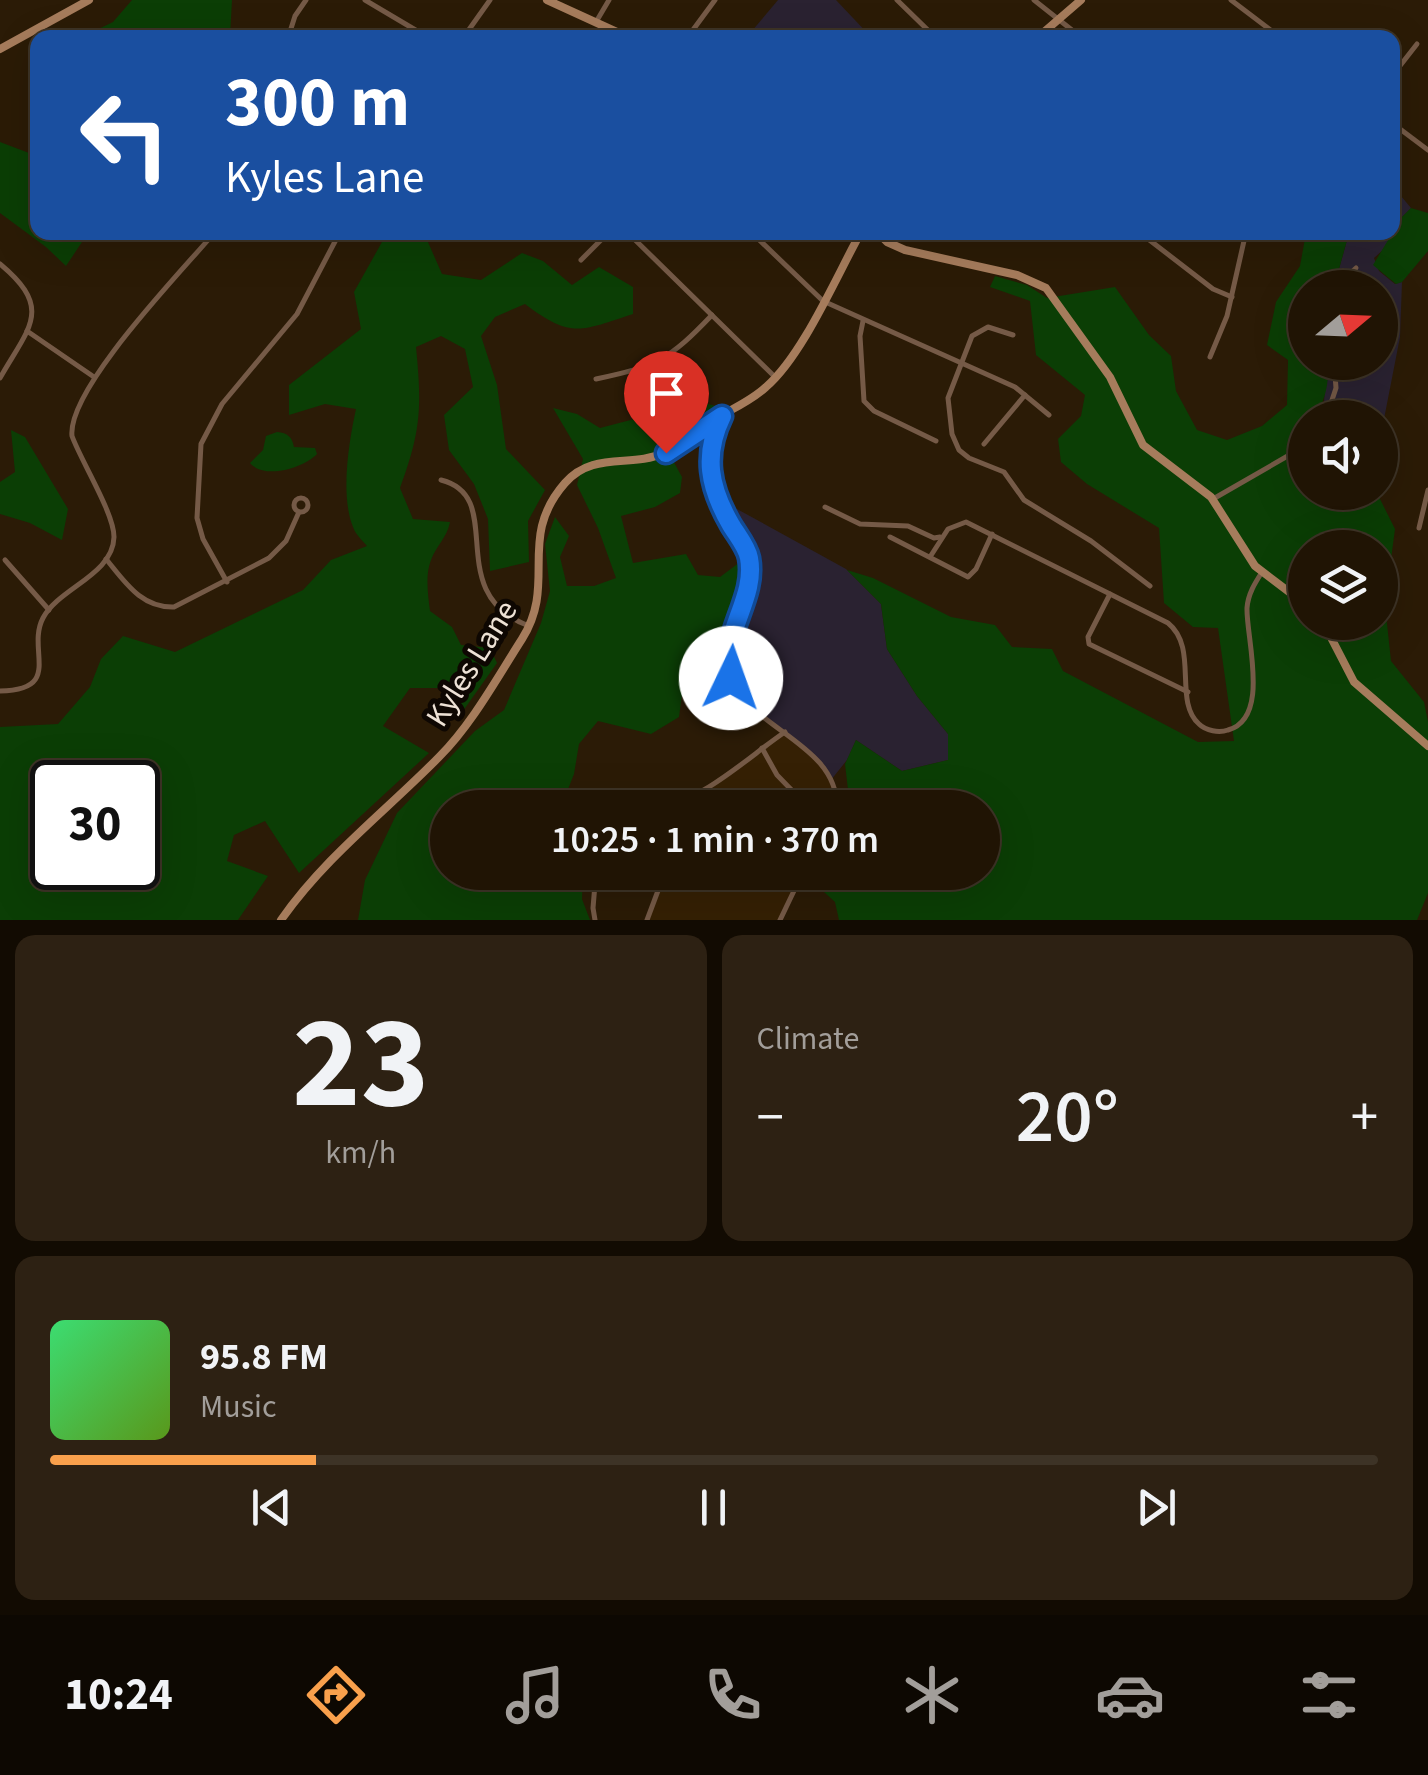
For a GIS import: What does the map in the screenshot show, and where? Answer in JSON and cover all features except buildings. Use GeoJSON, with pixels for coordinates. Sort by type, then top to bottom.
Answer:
{"type":"FeatureCollection","features":[{"type":"Feature","properties":{"kind":"main road"},"geometry":{"type":"LineString","coordinates":[[35,30],[89,0]]}},
{"type":"Feature","properties":{"kind":"main road"},"geometry":{"type":"LineString","coordinates":[[546,0],[613,30]]}},
{"type":"Feature","properties":{"kind":"main road"},"geometry":{"type":"LineString","coordinates":[[1046,30],[1080,0]]}},
{"type":"Feature","properties":{"kind":"main road"},"geometry":{"type":"LineString","coordinates":[[0,49],[30,32]]}},
{"type":"Feature","properties":{"kind":"main road","name":"Kyles Lane"},"geometry":{"type":"LineString","coordinates":[[281,920],[344,846],[447,748],[530,626],[539,602],[537,545],[541,524],[566,482],[598,462],[640,460],[666,453],[751,399],[776,378],[857,240]]}},
{"type":"Feature","properties":{"kind":"main road"},"geometry":{"type":"LineString","coordinates":[[885,240],[905,250],[1017,275],[1046,288],[1110,377],[1144,445],[1213,499],[1245,553],[1288,591]]}},
{"type":"Feature","properties":{"kind":"main road"},"geometry":{"type":"LineString","coordinates":[[1332,640],[1354,682],[1428,746]]}},
{"type":"Feature","properties":{"kind":"street"},"geometry":{"type":"LineString","coordinates":[[291,30],[306,0]]}},
{"type":"Feature","properties":{"kind":"street"},"geometry":{"type":"LineString","coordinates":[[365,0],[416,30]]}},
{"type":"Feature","properties":{"kind":"street"},"geometry":{"type":"LineString","coordinates":[[469,30],[490,0]]}},
{"type":"Feature","properties":{"kind":"street"},"geometry":{"type":"LineString","coordinates":[[596,22],[609,0]]}},
{"type":"Feature","properties":{"kind":"street"},"geometry":{"type":"LineString","coordinates":[[693,30],[715,0]]}},
{"type":"Feature","properties":{"kind":"street"},"geometry":{"type":"LineString","coordinates":[[897,0],[928,30]]}},
{"type":"Feature","properties":{"kind":"street"},"geometry":{"type":"LineString","coordinates":[[1034,0],[1072,30]]}},
{"type":"Feature","properties":{"kind":"street"},"geometry":{"type":"LineString","coordinates":[[1231,0],[1270,30]]}},
{"type":"Feature","properties":{"kind":"street"},"geometry":{"type":"LineString","coordinates":[[1400,66],[1417,44]]}},
{"type":"Feature","properties":{"kind":"street"},"geometry":{"type":"LineString","coordinates":[[1400,129],[1428,150]]}},
{"type":"Feature","properties":{"kind":"street"},"geometry":{"type":"LineString","coordinates":[[0,691],[22,689],[36,678],[42,662],[40,626],[49,610],[106,559],[113,544],[112,525],[71,429],[76,408],[94,377],[208,240]]}},
{"type":"Feature","properties":{"kind":"street"},"geometry":{"type":"LineString","coordinates":[[227,582],[203,538],[197,518],[202,444],[222,404],[298,314],[336,240]]}},
{"type":"Feature","properties":{"kind":"street"},"geometry":{"type":"LineString","coordinates":[[581,260],[601,240]]}},
{"type":"Feature","properties":{"kind":"street"},"geometry":{"type":"LineString","coordinates":[[635,240],[776,378]]}},
{"type":"Feature","properties":{"kind":"street"},"geometry":{"type":"LineString","coordinates":[[759,240],[823,301],[1014,386],[1049,415]]}},
{"type":"Feature","properties":{"kind":"street"},"geometry":{"type":"LineString","coordinates":[[1150,240],[1214,289],[1232,297]]}},
{"type":"Feature","properties":{"kind":"street"},"geometry":{"type":"LineString","coordinates":[[1210,357],[1232,297],[1244,240]]}},
{"type":"Feature","properties":{"kind":"street"},"geometry":{"type":"LineString","coordinates":[[0,264],[26,288],[32,316],[0,378]]}},
{"type":"Feature","properties":{"kind":"street"},"geometry":{"type":"LineString","coordinates":[[596,379],[643,369],[664,360],[712,315]]}},
{"type":"Feature","properties":{"kind":"street"},"geometry":{"type":"LineString","coordinates":[[864,321],[860,336],[861,386],[866,405],[936,442]]}},
{"type":"Feature","properties":{"kind":"street"},"geometry":{"type":"LineString","coordinates":[[1012,335],[988,327],[972,336],[947,404],[959,450],[1004,472],[1024,500],[1091,542],[1150,586]]}},
{"type":"Feature","properties":{"kind":"street"},"geometry":{"type":"LineString","coordinates":[[27,331],[94,377]]}},
{"type":"Feature","properties":{"kind":"street"},"geometry":{"type":"LineString","coordinates":[[984,444],[1026,395]]}},
{"type":"Feature","properties":{"kind":"street"},"geometry":{"type":"LineString","coordinates":[[722,416],[711,440],[710,477],[748,553],[750,575],[728,647],[729,673],[738,692],[824,769],[835,790]]}},
{"type":"Feature","properties":{"kind":"street"},"geometry":{"type":"LineString","coordinates":[[1213,499],[1288,456]]}},
{"type":"Feature","properties":{"kind":"street"},"geometry":{"type":"LineString","coordinates":[[441,480],[460,488],[473,505],[478,573],[487,593],[508,617],[530,626]]}},
{"type":"Feature","properties":{"kind":"street"},"geometry":{"type":"LineString","coordinates":[[1419,528],[1428,490]]}},
{"type":"Feature","properties":{"kind":"street"},"geometry":{"type":"LineString","coordinates":[[825,507],[860,524],[908,526],[940,537]]}},
{"type":"Feature","properties":{"kind":"street"},"geometry":{"type":"LineString","coordinates":[[106,559],[141,598],[163,607],[181,605],[275,553],[290,534],[299,512]]}},
{"type":"Feature","properties":{"kind":"street"},"geometry":{"type":"LineString","coordinates":[[930,557],[940,537],[952,526],[966,522],[1172,626],[1182,642],[1192,714],[1202,727],[1227,731],[1246,717],[1255,666],[1248,604],[1262,572]]}},
{"type":"Feature","properties":{"kind":"street"},"geometry":{"type":"LineString","coordinates":[[890,537],[967,577],[976,569],[992,534]]}},
{"type":"Feature","properties":{"kind":"street"},"geometry":{"type":"LineString","coordinates":[[6,560],[49,610]]}},
{"type":"Feature","properties":{"kind":"street"},"geometry":{"type":"LineString","coordinates":[[1110,594],[1088,637],[1089,644],[1188,692]]}},
{"type":"Feature","properties":{"kind":"street"},"geometry":{"type":"LineString","coordinates":[[702,790],[785,732]]}},
{"type":"Feature","properties":{"kind":"street"},"geometry":{"type":"LineString","coordinates":[[762,748],[777,775],[792,790]]}},
{"type":"Feature","properties":{"kind":"street"},"geometry":{"type":"LineString","coordinates":[[594,890],[595,920]]}},
{"type":"Feature","properties":{"kind":"street"},"geometry":{"type":"LineString","coordinates":[[647,920],[658,890]]}},
{"type":"Feature","properties":{"kind":"street"},"geometry":{"type":"LineString","coordinates":[[780,920],[794,890]]}},
{"type":"Feature","properties":{"kind":"shaded area"},"geometry":{"type":"Polygon","coordinates":[[[778,0],[836,0],[864,30],[753,30],[778,0]]]}},
{"type":"Feature","properties":{"kind":"shaded area"},"geometry":{"type":"Polygon","coordinates":[[[1400,195],[1411,208],[1400,221],[1400,195]]]}},
{"type":"Feature","properties":{"kind":"shaded area"},"geometry":{"type":"Polygon","coordinates":[[[1347,240],[1389,240],[1374,258],[1379,270],[1339,270],[1347,240]]]}},
{"type":"Feature","properties":{"kind":"shaded area"},"geometry":{"type":"Polygon","coordinates":[[[1402,282],[1398,347],[1398,283],[1402,282]]]}},
{"type":"Feature","properties":{"kind":"shaded area"},"geometry":{"type":"Polygon","coordinates":[[[1326,380],[1392,380],[1388,400],[1324,400],[1326,380]]]}},
{"type":"Feature","properties":{"kind":"shaded area"},"geometry":{"type":"Polygon","coordinates":[[[737,509],[846,569],[881,604],[887,649],[917,696],[948,734],[948,760],[902,771],[856,740],[831,780],[738,691],[729,673],[728,647],[748,587],[748,553],[727,518],[737,509]]]}},
{"type":"Feature","properties":{"kind":"shaded area"},"geometry":{"type":"Polygon","coordinates":[[[785,732],[815,759],[831,780],[833,790],[700,790],[785,732]]]}},
{"type":"Feature","properties":{"kind":"shaded area"},"geometry":{"type":"Polygon","coordinates":[[[658,890],[795,890],[780,920],[647,920],[658,890]]]}},
{"type":"Feature","properties":{"kind":"green space"},"geometry":{"type":"Polygon","coordinates":[[[132,0],[232,0],[230,30],[96,30],[113,22],[132,0]]]}},
{"type":"Feature","properties":{"kind":"green space"},"geometry":{"type":"Polygon","coordinates":[[[0,142],[30,153],[30,235],[0,213],[0,142]]]}},
{"type":"Feature","properties":{"kind":"green space"},"geometry":{"type":"Polygon","coordinates":[[[1411,208],[1428,213],[1428,251],[1398,283],[1398,270],[1379,270],[1373,265],[1388,240],[1400,240],[1400,220],[1411,208]]]}},
{"type":"Feature","properties":{"kind":"green space"},"geometry":{"type":"Polygon","coordinates":[[[37,240],[83,240],[66,266],[37,240]]]}},
{"type":"Feature","properties":{"kind":"green space"},"geometry":{"type":"Polygon","coordinates":[[[383,240],[427,240],[442,274],[481,280],[522,253],[543,261],[572,285],[599,267],[633,287],[633,314],[615,320],[588,328],[566,327],[525,304],[495,317],[481,336],[497,385],[506,449],[545,490],[528,521],[529,562],[490,571],[488,519],[474,484],[449,450],[444,415],[473,387],[465,349],[441,336],[416,347],[418,419],[400,488],[413,519],[450,522],[429,566],[430,611],[452,627],[461,645],[490,648],[497,663],[458,718],[443,688],[410,688],[383,726],[429,753],[299,873],[265,821],[234,835],[227,861],[268,876],[238,920],[0,920],[0,727],[58,724],[90,687],[101,659],[123,636],[175,652],[303,590],[331,560],[367,546],[354,530],[347,500],[356,409],[325,404],[289,415],[289,385],[361,329],[354,292],[383,240]]]}},
{"type":"Feature","properties":{"kind":"green space"},"geometry":{"type":"Polygon","coordinates":[[[1305,240],[1347,240],[1339,270],[1297,270],[1305,240]]]}},
{"type":"Feature","properties":{"kind":"green space"},"geometry":{"type":"Polygon","coordinates":[[[995,276],[1027,285],[1047,298],[1115,287],[1149,335],[1171,356],[1176,391],[1197,430],[1227,440],[1262,426],[1287,405],[1288,360],[1288,380],[1328,380],[1323,400],[1288,400],[1288,510],[1386,510],[1395,529],[1288,530],[1288,640],[1389,640],[1391,661],[1424,702],[1428,722],[1428,893],[1417,920],[839,920],[835,902],[822,890],[1000,890],[1000,790],[848,790],[845,764],[856,740],[902,771],[948,760],[948,734],[917,696],[887,649],[881,604],[847,570],[873,578],[951,617],[995,625],[1012,647],[1052,649],[1063,671],[1198,742],[1234,741],[1218,628],[1193,627],[1164,603],[1159,528],[1087,484],[1061,462],[1058,439],[1081,416],[1085,395],[1036,355],[1030,301],[990,287],[995,276]]]}},
{"type":"Feature","properties":{"kind":"green space"},"geometry":{"type":"Polygon","coordinates":[[[1288,284],[1288,360],[1267,345],[1276,302],[1288,284]]]}},
{"type":"Feature","properties":{"kind":"green space"},"geometry":{"type":"Polygon","coordinates":[[[677,396],[716,406],[664,444],[682,477],[680,493],[655,507],[621,516],[633,563],[686,554],[698,575],[720,577],[740,562],[735,607],[724,641],[705,665],[698,683],[683,687],[679,717],[651,734],[598,721],[579,744],[568,790],[430,790],[430,890],[582,890],[590,920],[358,920],[365,880],[397,813],[475,731],[504,710],[541,623],[550,591],[545,544],[555,517],[569,536],[560,557],[567,586],[594,586],[616,578],[577,485],[583,459],[553,408],[577,414],[600,428],[642,417],[677,396]]]}},
{"type":"Feature","properties":{"kind":"green space"},"geometry":{"type":"Polygon","coordinates":[[[11,430],[25,437],[68,509],[62,540],[30,523],[0,514],[0,482],[15,472],[11,430]]]}},
{"type":"Feature","properties":{"kind":"green space"},"geometry":{"type":"Polygon","coordinates":[[[277,432],[289,436],[294,447],[315,448],[317,454],[284,470],[256,468],[250,463],[263,450],[266,436],[277,432]]]}},
{"type":"Feature","properties":{"kind":"route"},"geometry":{"type":"LineString","coordinates":[[666,453],[722,416],[711,440],[710,477],[727,518],[748,553],[750,575],[728,647],[731,678]]}}]}
